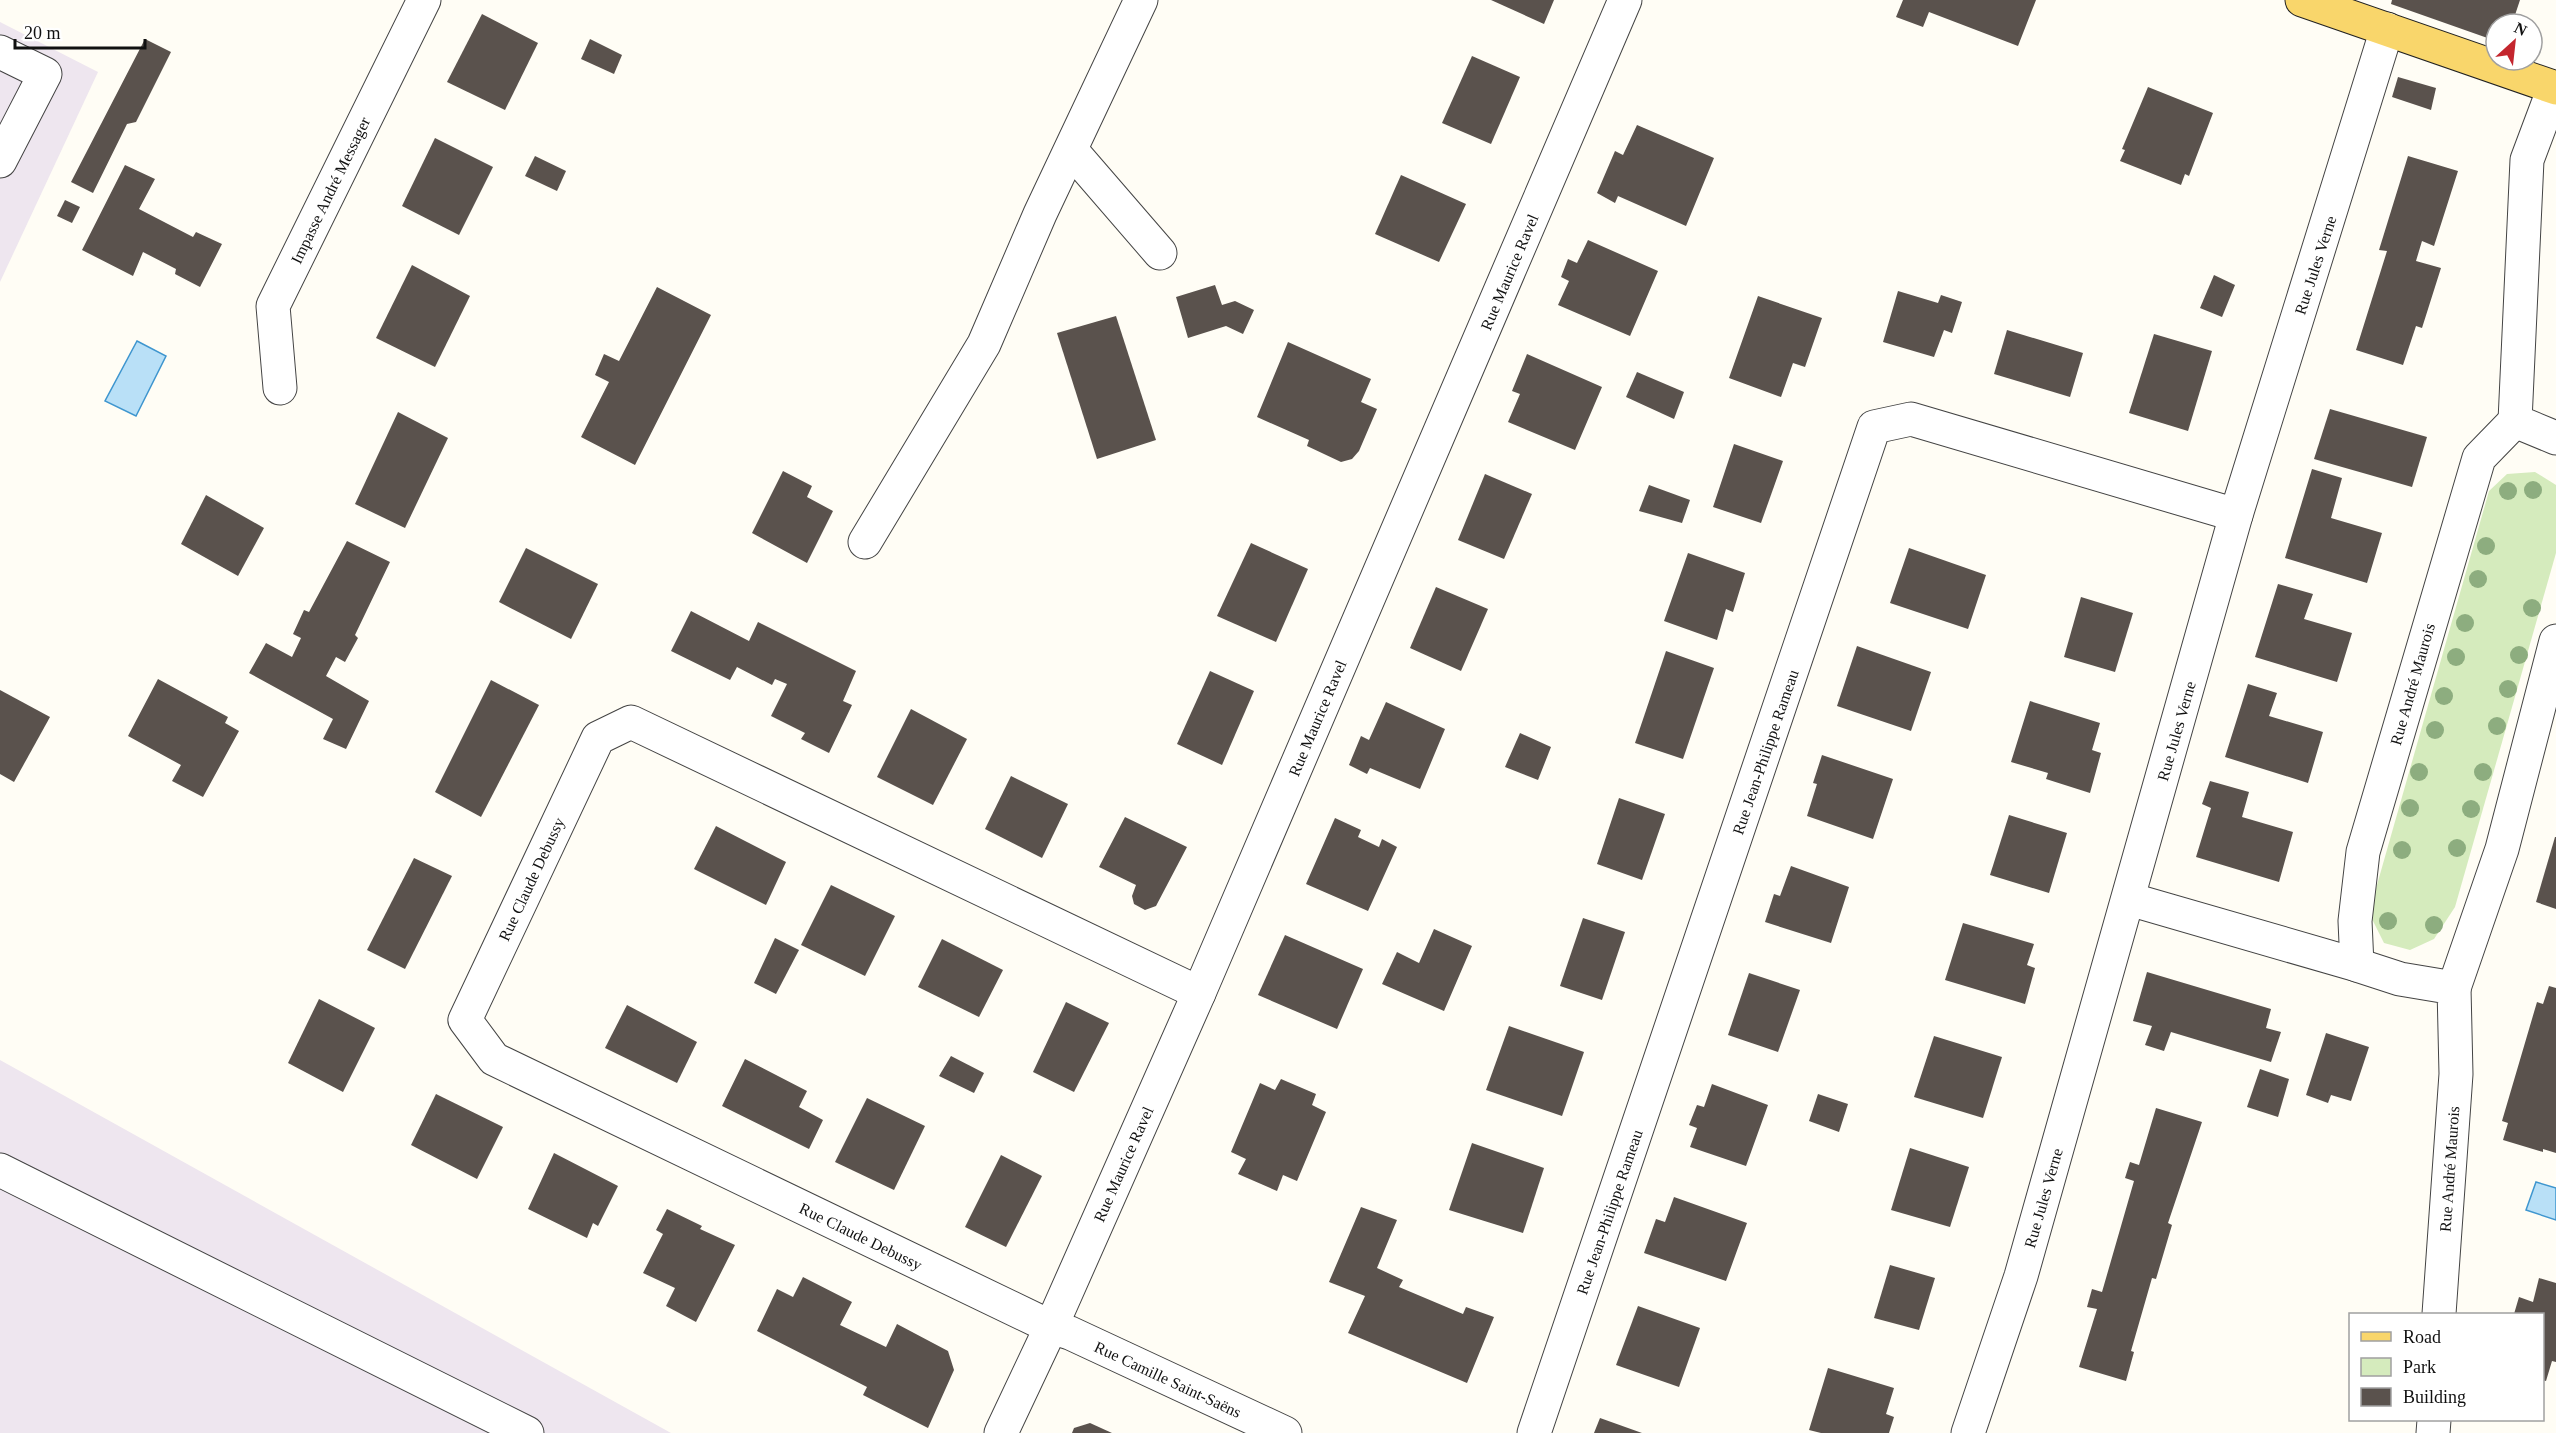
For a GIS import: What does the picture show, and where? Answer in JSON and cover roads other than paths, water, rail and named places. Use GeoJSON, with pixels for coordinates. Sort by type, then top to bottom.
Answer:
{"type":"FeatureCollection","features":[{"type":"Feature","properties":{"kind":"main road"},"geometry":{"type":"LineString","coordinates":[[2322,3],[2387,29],[2555,88]]}},
{"type":"Feature","properties":{"kind":"street","name":"Impasse André Messager"},"geometry":{"type":"LineString","coordinates":[[280,388],[273,306],[424,0]]}},
{"type":"Feature","properties":{"kind":"street"},"geometry":{"type":"LineString","coordinates":[[865,542],[984,344],[1141,0]]}},
{"type":"Feature","properties":{"kind":"street","name":"Rue Maurice Ravel"},"geometry":{"type":"LineString","coordinates":[[1001,1433],[1051,1327],[1199,993],[1625,0]]}},
{"type":"Feature","properties":{"kind":"street","name":"Rue Jules Verne"},"geometry":{"type":"LineString","coordinates":[[1968,1433],[2021,1276],[2236,515],[2338,195],[2387,29]]}},
{"type":"Feature","properties":{"kind":"street"},"geometry":{"type":"LineString","coordinates":[[0,52],[45,74],[0,161]]}},
{"type":"Feature","properties":{"kind":"street"},"geometry":{"type":"LineString","coordinates":[[2555,88],[2527,160],[2516,420],[2556,438]]}},
{"type":"Feature","properties":{"kind":"street"},"geometry":{"type":"LineString","coordinates":[[1071,150],[1160,253]]}},
{"type":"Feature","properties":{"kind":"street","name":"Rue Jean-Philippe Rameau"},"geometry":{"type":"LineString","coordinates":[[1534,1433],[1874,428],[1911,419],[2220,508],[2236,515]]}},
{"type":"Feature","properties":{"kind":"street","name":"Rue André Maurois"},"geometry":{"type":"LineString","coordinates":[[2357,965],[2355,921],[2363,852],[2479,458],[2516,420]]}},
{"type":"Feature","properties":{"kind":"street","name":"Rue André Maurois"},"geometry":{"type":"LineString","coordinates":[[2439,1313],[2456,1074],[2454,988],[2502,849],[2556,641]]}},
{"type":"Feature","properties":{"kind":"street","name":"Rue Claude Debussy"},"geometry":{"type":"LineString","coordinates":[[1051,1327],[494,1059],[465,1020],[598,738],[631,722],[1199,993]]}},
{"type":"Feature","properties":{"kind":"street"},"geometry":{"type":"LineString","coordinates":[[2129,899],[2400,979],[2454,988]]}},
{"type":"Feature","properties":{"kind":"street"},"geometry":{"type":"LineString","coordinates":[[0,1170],[527,1433]]}},
{"type":"Feature","properties":{"kind":"street","name":"Rue Camille Saint-Saëns"},"geometry":{"type":"LineString","coordinates":[[1051,1327],[1070,1333],[1285,1433]]}},
{"type":"Feature","properties":{"kind":"water"},"geometry":{"type":"Polygon","coordinates":[[[137,341],[166,356],[136,416],[105,401],[137,341]]]}},
{"type":"Feature","properties":{"kind":"water"},"geometry":{"type":"Polygon","coordinates":[[[2536,1182],[2556,1188],[2556,1220],[2526,1210],[2536,1182]]]}}]}
